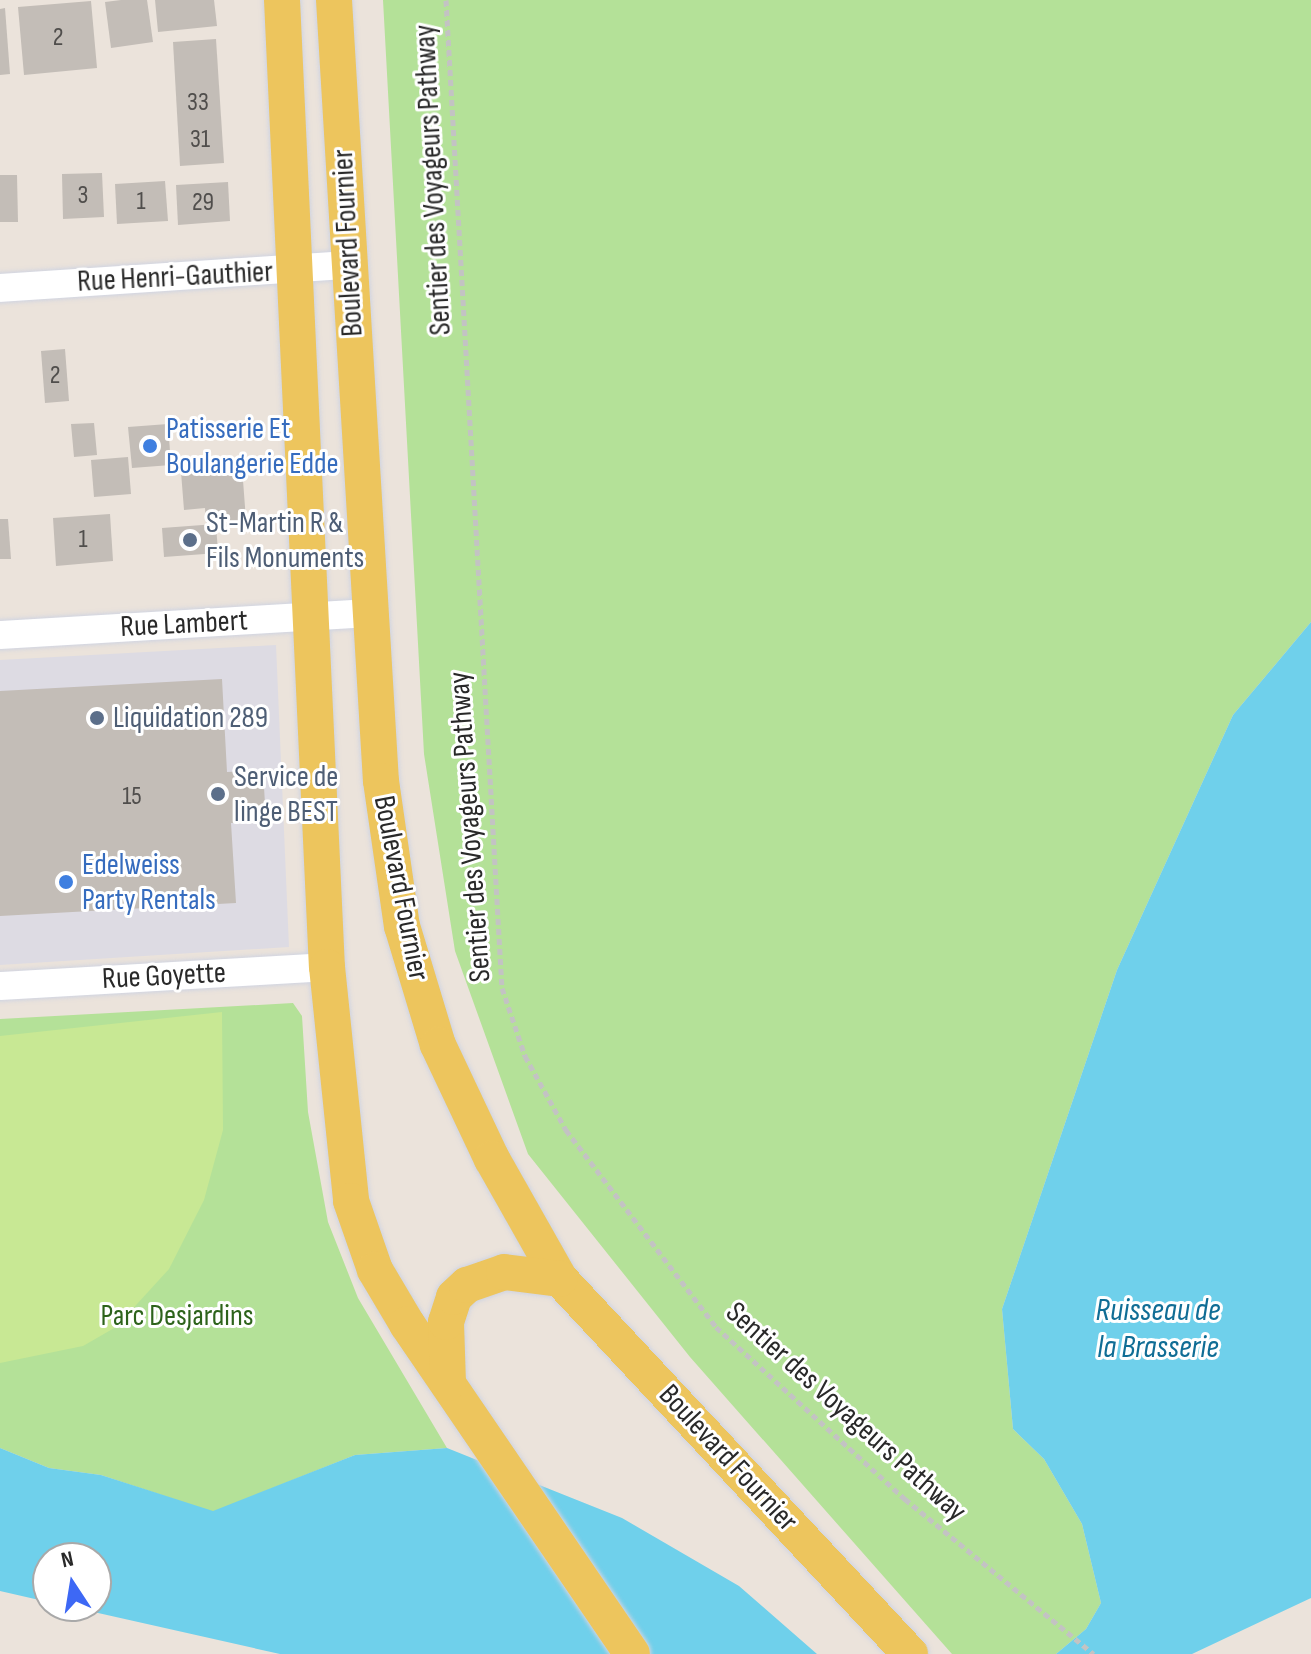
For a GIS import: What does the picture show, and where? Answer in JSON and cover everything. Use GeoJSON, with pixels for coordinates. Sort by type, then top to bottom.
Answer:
{"type":"FeatureCollection","features":[{"type":"Feature","properties":{"kind":"main road","name":"Boulevard Fournier"},"geometry":{"type":"LineString","coordinates":[[282,0],[314,617],[327,967],[351,1201],[375,1270],[448,1386],[632,1654]]}},
{"type":"Feature","properties":{"kind":"main road","name":"Boulevard Fournier"},"geometry":{"type":"LineString","coordinates":[[334,0],[368,613],[389,855],[417,983],[462,1099],[560,1279],[910,1654]]}},
{"type":"Feature","properties":{"kind":"main road"},"geometry":{"type":"LineString","coordinates":[[448,1386],[446,1322],[460,1291],[482,1276],[504,1272],[560,1279]]}},
{"type":"Feature","properties":{"kind":"street","name":"Rue Henri-Gauthier"},"geometry":{"type":"LineString","coordinates":[[0,288],[349,265]]}},
{"type":"Feature","properties":{"kind":"street","name":"Rue Lambert"},"geometry":{"type":"LineString","coordinates":[[0,635],[368,613]]}},
{"type":"Feature","properties":{"kind":"street","name":"Rue Goyette"},"geometry":{"type":"LineString","coordinates":[[0,986],[327,967]]}},
{"type":"Feature","properties":{"kind":"path","name":"Sentier des Voyageurs Pathway"},"geometry":{"type":"LineString","coordinates":[[446,0],[502,988],[525,1056],[566,1130],[716,1327],[905,1499],[1094,1654]]}},
{"type":"Feature","properties":{"kind":"shaded area"},"geometry":{"type":"Polygon","coordinates":[[[276,645],[289,947],[0,965],[0,660],[276,645]]]}},
{"type":"Feature","properties":{"kind":"green space"},"geometry":{"type":"Polygon","coordinates":[[[383,0],[1311,0],[1311,622],[1233,715],[1117,970],[1002,1309],[1013,1429],[1044,1459],[1082,1524],[1101,1603],[1086,1629],[1056,1654],[952,1654],[690,1357],[528,1154],[455,951],[424,754],[383,0]]]}},
{"type":"Feature","properties":{"kind":"green space","name":"Parc Desjardins"},"geometry":{"type":"Polygon","coordinates":[[[293,1003],[302,1016],[308,1112],[328,1222],[358,1298],[447,1448],[355,1455],[213,1512],[101,1475],[49,1468],[0,1448],[0,1019],[293,1003]]]}},
{"type":"Feature","properties":{"kind":"green space"},"geometry":{"type":"Polygon","coordinates":[[[222,1012],[223,1130],[204,1200],[169,1269],[116,1327],[83,1346],[0,1363],[0,1036],[222,1012]]]}},
{"type":"Feature","properties":{"kind":"water","name":"Ruisseau de la Brasserie"},"geometry":{"type":"Polygon","coordinates":[[[1311,622],[1311,1598],[1192,1654],[1056,1654],[1086,1629],[1101,1603],[1082,1524],[1044,1459],[1013,1429],[1002,1309],[1117,970],[1233,715],[1311,622]]]}},
{"type":"Feature","properties":{"kind":"water"},"geometry":{"type":"Polygon","coordinates":[[[0,1448],[49,1468],[101,1475],[213,1511],[355,1455],[447,1448],[622,1518],[739,1586],[817,1654],[280,1654],[112,1616],[112,1542],[32,1542],[32,1598],[0,1591],[0,1448]]]}},
{"type":"Feature","properties":{"kind":"building"},"geometry":{"type":"Polygon","coordinates":[[[147,0],[153,42],[111,48],[105,2],[147,0]]]}},
{"type":"Feature","properties":{"kind":"building"},"geometry":{"type":"Polygon","coordinates":[[[155,0],[214,0],[217,26],[158,32],[155,0]]]}},
{"type":"Feature","properties":{"kind":"building"},"geometry":{"type":"Polygon","coordinates":[[[91,1],[97,68],[24,75],[18,7],[91,1]]]}},
{"type":"Feature","properties":{"kind":"building"},"geometry":{"type":"Polygon","coordinates":[[[5,8],[10,74],[0,75],[0,9],[5,8]]]}},
{"type":"Feature","properties":{"kind":"building"},"geometry":{"type":"Polygon","coordinates":[[[216,39],[224,163],[180,166],[173,42],[216,39]]]}},
{"type":"Feature","properties":{"kind":"building"},"geometry":{"type":"Polygon","coordinates":[[[102,173],[104,217],[63,219],[62,174],[102,173]]]}},
{"type":"Feature","properties":{"kind":"building"},"geometry":{"type":"Polygon","coordinates":[[[0,175],[17,175],[18,222],[0,222],[0,175]]]}},
{"type":"Feature","properties":{"kind":"building"},"geometry":{"type":"Polygon","coordinates":[[[165,181],[168,221],[117,224],[115,184],[165,181]]]}},
{"type":"Feature","properties":{"kind":"building"},"geometry":{"type":"Polygon","coordinates":[[[228,182],[230,221],[178,225],[176,185],[228,182]]]}},
{"type":"Feature","properties":{"kind":"building"},"geometry":{"type":"Polygon","coordinates":[[[65,349],[69,401],[45,403],[41,351],[65,349]]]}},
{"type":"Feature","properties":{"kind":"building"},"geometry":{"type":"Polygon","coordinates":[[[94,423],[97,455],[74,457],[71,424],[94,423]]]}},
{"type":"Feature","properties":{"kind":"building","name":"Patisserie Et Boulangerie Edde"},"geometry":{"type":"Polygon","coordinates":[[[168,424],[171,465],[132,468],[128,427],[168,424]]]}},
{"type":"Feature","properties":{"kind":"building"},"geometry":{"type":"Polygon","coordinates":[[[128,457],[131,494],[94,497],[91,460],[128,457]]]}},
{"type":"Feature","properties":{"kind":"building"},"geometry":{"type":"Polygon","coordinates":[[[242,467],[246,520],[206,523],[205,508],[184,510],[181,472],[242,467]]]}},
{"type":"Feature","properties":{"kind":"building"},"geometry":{"type":"Polygon","coordinates":[[[110,514],[113,561],[56,566],[53,518],[110,514]]]}},
{"type":"Feature","properties":{"kind":"building"},"geometry":{"type":"Polygon","coordinates":[[[0,519],[8,519],[11,559],[0,559],[0,519]]]}},
{"type":"Feature","properties":{"kind":"building","name":"St-Martin R & Fils Monuments"},"geometry":{"type":"Polygon","coordinates":[[[216,524],[218,553],[164,557],[162,528],[216,524]]]}},
{"type":"Feature","properties":{"kind":"building"},"geometry":{"type":"Polygon","coordinates":[[[222,679],[227,772],[263,770],[266,821],[231,823],[236,903],[0,916],[0,691],[222,679]]]}},
{"type":"Feature","properties":{"kind":"place","name":"Patisserie Et Boulangerie Edde"},"geometry":{"type":"Point","coordinates":[150,446]}},
{"type":"Feature","properties":{"kind":"place","name":"St-Martin R & Fils Monuments"},"geometry":{"type":"Point","coordinates":[190,540]}},
{"type":"Feature","properties":{"kind":"place","name":"Liquidation 289"},"geometry":{"type":"Point","coordinates":[97,718]}},
{"type":"Feature","properties":{"kind":"place","name":"Service de linge BEST"},"geometry":{"type":"Point","coordinates":[218,794]}},
{"type":"Feature","properties":{"kind":"place","name":"Edelweiss Party Rentals"},"geometry":{"type":"Point","coordinates":[66,882]}}]}
